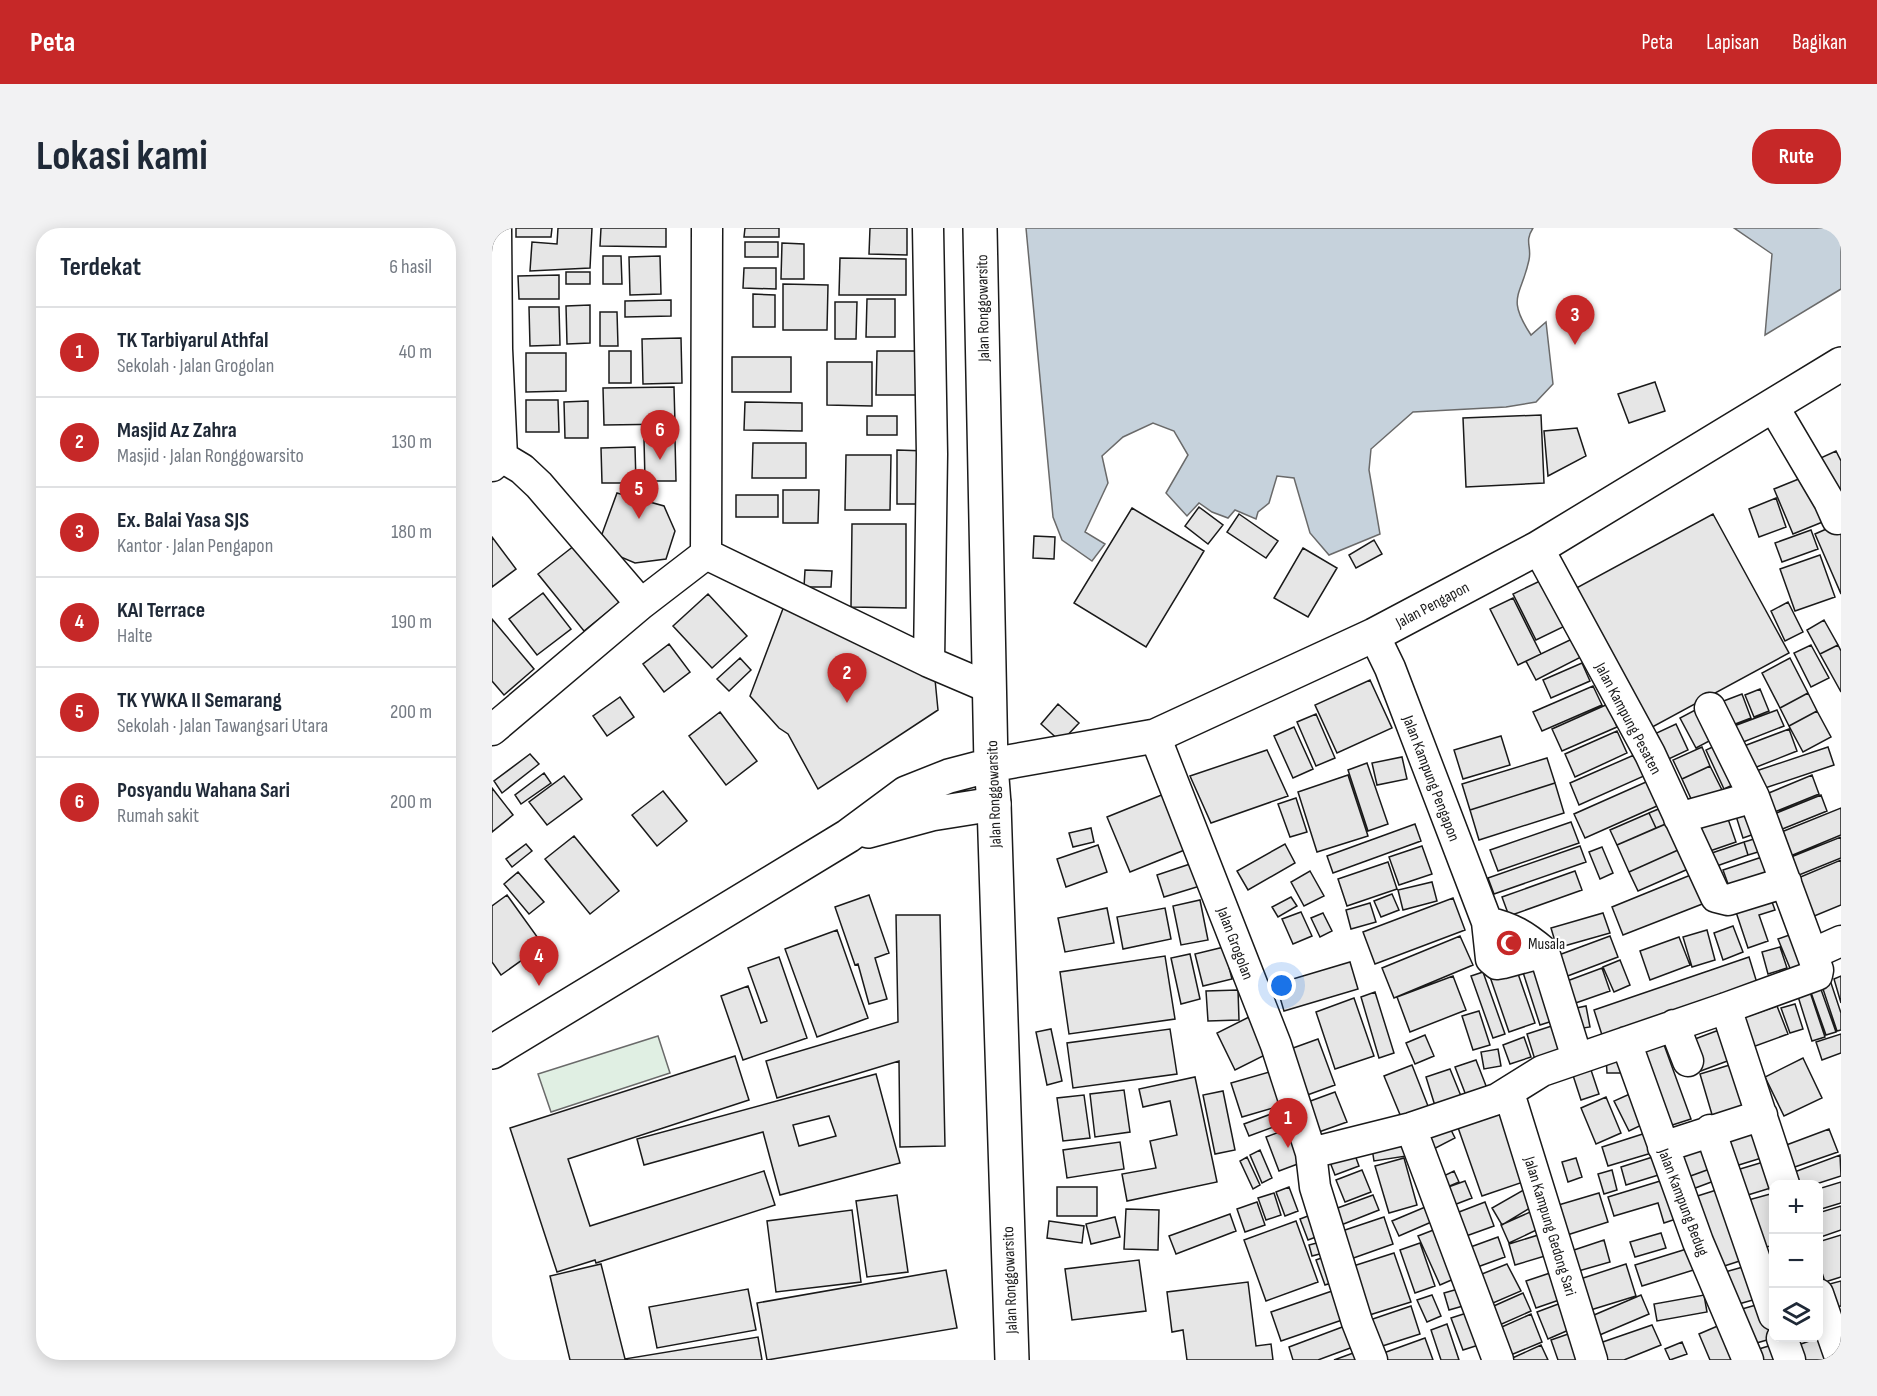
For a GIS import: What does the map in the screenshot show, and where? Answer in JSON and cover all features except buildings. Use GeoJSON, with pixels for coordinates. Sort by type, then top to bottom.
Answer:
{"type":"FeatureCollection","features":[{"type":"Feature","properties":{"kind":"main road","name":"Jalan Ronggowarsito"},"geometry":{"type":"LineString","coordinates":[[980,228],[991,765],[1012,1360]]}},
{"type":"Feature","properties":{"kind":"main road","name":"Jalan Pengapon"},"geometry":{"type":"LineString","coordinates":[[849,836],[906,794],[949,776],[991,765],[1155,736],[1374,635],[1538,548],[1841,364]]}},
{"type":"Feature","properties":{"kind":"main road"},"geometry":{"type":"LineString","coordinates":[[492,1052],[849,836],[931,814],[994,804]]}},
{"type":"Feature","properties":{"kind":"street"},"geometry":{"type":"LineString","coordinates":[[496,228],[497,462],[522,469],[539,485],[641,604]]}},
{"type":"Feature","properties":{"kind":"street"},"geometry":{"type":"LineString","coordinates":[[705,554],[707,228]]}},
{"type":"Feature","properties":{"kind":"street"},"geometry":{"type":"LineString","coordinates":[[928,228],[932,454],[929,662]]}},
{"type":"Feature","properties":{"kind":"street"},"geometry":{"type":"LineString","coordinates":[[1773,406],[1829,501],[1837,519]]}},
{"type":"Feature","properties":{"kind":"street","name":"Jalan Kampung Pesaten"},"geometry":{"type":"LineString","coordinates":[[1538,548],[1650,754],[1713,892],[1719,899],[1728,900],[1786,882]]}},
{"type":"Feature","properties":{"kind":"street"},"geometry":{"type":"LineString","coordinates":[[492,730],[641,604],[705,554]]}},
{"type":"Feature","properties":{"kind":"street"},"geometry":{"type":"LineString","coordinates":[[705,554],[929,662],[990,688]]}},
{"type":"Feature","properties":{"kind":"street","name":"Jalan Kampung Pengapon"},"geometry":{"type":"LineString","coordinates":[[1374,635],[1390,668],[1487,922],[1514,929],[1544,952],[1577,1058]]}},
{"type":"Feature","properties":{"kind":"street"},"geometry":{"type":"LineString","coordinates":[[1372,1360],[1357,1322],[1315,1187],[1311,1153],[1411,1128],[1497,1099],[1542,1071],[1815,976],[1818,970],[1754,797],[1710,708]]}},
{"type":"Feature","properties":{"kind":"street","name":"Jalan Grogolan"},"geometry":{"type":"LineString","coordinates":[[1155,736],[1276,1045],[1311,1153]]}},
{"type":"Feature","properties":{"kind":"street"},"geometry":{"type":"LineString","coordinates":[[1679,818],[1754,797]]}},
{"type":"Feature","properties":{"kind":"street"},"geometry":{"type":"LineString","coordinates":[[1812,954],[1841,941]]}},
{"type":"Feature","properties":{"kind":"street"},"geometry":{"type":"LineString","coordinates":[[1725,1008],[1782,1180]]}},
{"type":"Feature","properties":{"kind":"street"},"geometry":{"type":"LineString","coordinates":[[1674,1025],[1688,1062]]}},
{"type":"Feature","properties":{"kind":"street","name":"Jalan Kampung Bedug"},"geometry":{"type":"LineString","coordinates":[[1626,1042],[1698,1242],[1748,1360]]}},
{"type":"Feature","properties":{"kind":"street","name":"Jalan Kampung Gedong Sari"},"geometry":{"type":"LineString","coordinates":[[1509,1092],[1592,1360]]}},
{"type":"Feature","properties":{"kind":"street"},"geometry":{"type":"LineString","coordinates":[[1663,1147],[1762,1115]]}},
{"type":"Feature","properties":{"kind":"street"},"geometry":{"type":"LineString","coordinates":[[1411,1128],[1498,1360]]}},
{"type":"Feature","properties":{"kind":"street"},"geometry":{"type":"LineString","coordinates":[[1710,1130],[1766,1275],[1769,1293]]}},
{"type":"Feature","properties":{"kind":"street"},"geometry":{"type":"LineString","coordinates":[[1823,1308],[1841,1360]]}},
{"type":"Feature","properties":{"kind":"street"},"geometry":{"type":"LineString","coordinates":[[1783,1342],[1790,1360]]}},
{"type":"Feature","properties":{"kind":"green space"},"geometry":{"type":"Polygon","coordinates":[[[658,1036],[670,1073],[551,1112],[538,1074],[658,1036]]]}},
{"type":"Feature","properties":{"kind":"shaded area"},"geometry":{"type":"Polygon","coordinates":[[[1026,228],[1533,228],[1529,237],[1529,260],[1517,304],[1523,322],[1531,335],[1546,322],[1553,384],[1536,402],[1506,407],[1413,412],[1371,449],[1369,470],[1380,534],[1329,555],[1310,533],[1294,478],[1277,476],[1269,503],[1258,512],[1256,519],[1235,510],[1228,518],[1212,512],[1199,503],[1187,516],[1166,493],[1188,455],[1174,431],[1153,423],[1123,437],[1102,456],[1108,483],[1085,532],[1105,544],[1092,561],[1062,540],[1053,517],[1026,228]]]}},
{"type":"Feature","properties":{"kind":"shaded area"},"geometry":{"type":"Polygon","coordinates":[[[1734,228],[1841,228],[1841,289],[1765,335],[1772,254],[1734,228]]]}},
{"type":"Feature","properties":{"kind":"place","name":"Ex. Balai Yasa SJS"},"geometry":{"type":"Point","coordinates":[1575,345]}},
{"type":"Feature","properties":{"kind":"place","name":"Posyandu Wahana Sari"},"geometry":{"type":"Point","coordinates":[660,460]}},
{"type":"Feature","properties":{"kind":"place","name":"TK YWKA II Semarang"},"geometry":{"type":"Point","coordinates":[639,519]}},
{"type":"Feature","properties":{"kind":"place","name":"Masjid Az Zahra"},"geometry":{"type":"Point","coordinates":[847,703]}},
{"type":"Feature","properties":{"kind":"place","name":"Musala"},"geometry":{"type":"Point","coordinates":[1509,943]}},
{"type":"Feature","properties":{"kind":"place","name":"KAI Terrace"},"geometry":{"type":"Point","coordinates":[539,986]}},
{"type":"Feature","properties":{"kind":"place","name":"TK Tarbiyarul Athfal"},"geometry":{"type":"Point","coordinates":[1288,1148]}}]}
